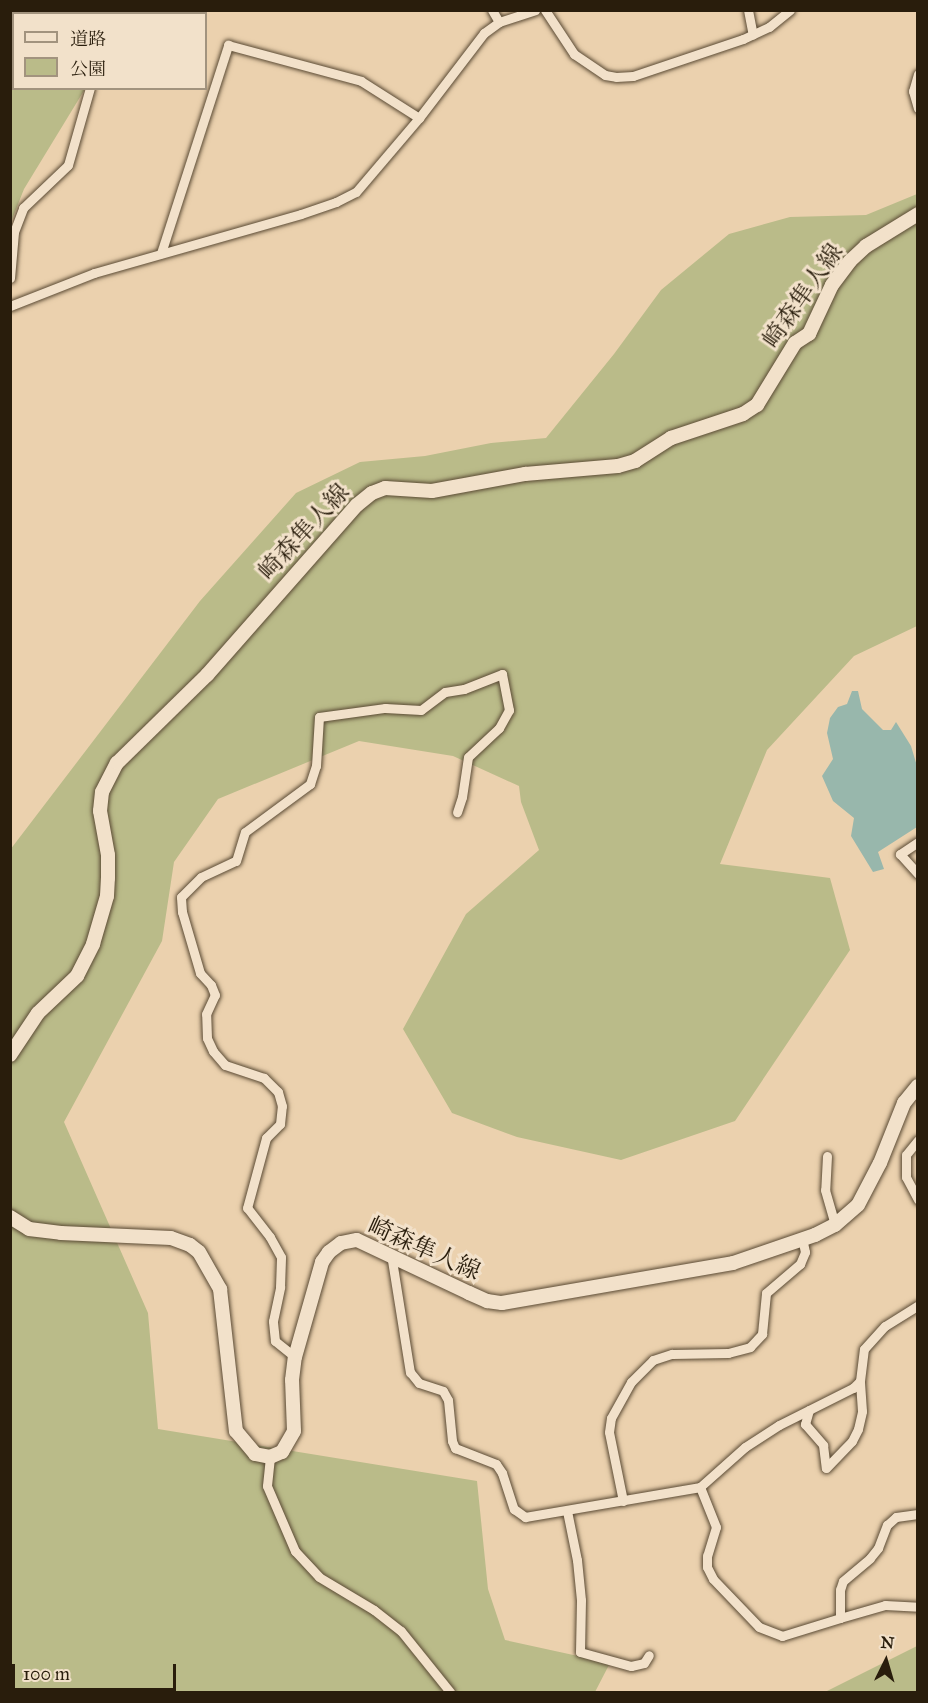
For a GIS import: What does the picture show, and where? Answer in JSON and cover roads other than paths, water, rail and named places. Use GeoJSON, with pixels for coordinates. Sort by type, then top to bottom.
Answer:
{"type":"FeatureCollection","features":[{"type":"Feature","properties":{"kind":"main road","name":"崎森隼人線"},"geometry":{"type":"LineString","coordinates":[[10,1055],[38,1013],[77,976],[93,944],[107,896],[108,855],[100,811],[102,792],[117,763],[207,675],[357,505],[372,493],[385,488],[432,491],[525,474],[618,466],[635,461],[671,438],[743,414],[757,405],[795,344],[809,334],[832,285],[850,261],[866,246],[918,214]]}},
{"type":"Feature","properties":{"kind":"main road","name":"崎森隼人線"},"geometry":{"type":"LineString","coordinates":[[270,1457],[282,1452],[294,1431],[292,1380],[295,1357],[322,1262],[329,1252],[341,1243],[357,1240],[487,1301],[502,1303],[733,1263],[771,1252],[835,1225],[858,1205],[868,1188],[904,1103],[918,1086]]}},
{"type":"Feature","properties":{"kind":"main road"},"geometry":{"type":"LineString","coordinates":[[10,1217],[29,1229],[148,1239],[171,1238],[190,1245],[199,1252],[220,1289],[236,1431],[255,1454],[270,1457]]}},
{"type":"Feature","properties":{"kind":"street"},"geometry":{"type":"LineString","coordinates":[[492,10],[499,22]]}},
{"type":"Feature","properties":{"kind":"street"},"geometry":{"type":"LineString","coordinates":[[10,306],[94,273],[336,202],[356,192],[419,118],[484,33],[499,22],[535,10]]}},
{"type":"Feature","properties":{"kind":"street"},"geometry":{"type":"LineString","coordinates":[[545,10],[574,54],[605,75],[616,77],[633,76],[753,35],[769,27],[790,10]]}},
{"type":"Feature","properties":{"kind":"street"},"geometry":{"type":"LineString","coordinates":[[748,10],[753,35]]}},
{"type":"Feature","properties":{"kind":"street"},"geometry":{"type":"LineString","coordinates":[[161,253],[228,45],[361,81],[419,118]]}},
{"type":"Feature","properties":{"kind":"street"},"geometry":{"type":"LineString","coordinates":[[918,74],[913,91],[918,108]]}},
{"type":"Feature","properties":{"kind":"street"},"geometry":{"type":"LineString","coordinates":[[10,278],[14,232],[23,208],[68,165],[89,90]]}},
{"type":"Feature","properties":{"kind":"street"},"geometry":{"type":"LineString","coordinates":[[295,1357],[275,1341],[273,1321],[280,1287],[281,1257],[270,1237],[247,1208],[266,1138],[280,1124],[282,1106],[278,1092],[264,1078],[225,1065],[213,1051],[207,1038],[206,1014],[215,995],[212,985],[200,973],[182,912],[181,897],[201,877],[236,861],[245,832],[310,784],[316,766],[319,717],[385,708],[421,710],[445,692],[464,689],[501,674],[509,710],[499,728],[468,757],[457,812]]}},
{"type":"Feature","properties":{"kind":"street"},"geometry":{"type":"LineString","coordinates":[[918,842],[900,854],[918,874]]}},
{"type":"Feature","properties":{"kind":"street"},"geometry":{"type":"LineString","coordinates":[[918,1140],[906,1155],[906,1177],[918,1200]]}},
{"type":"Feature","properties":{"kind":"street"},"geometry":{"type":"LineString","coordinates":[[826,1156],[825,1190],[835,1225]]}},
{"type":"Feature","properties":{"kind":"street"},"geometry":{"type":"LineString","coordinates":[[623,1501],[609,1432],[611,1418],[631,1382],[653,1360],[672,1354],[728,1353],[750,1347],[762,1334],[766,1293],[790,1274],[802,1258],[805,1252],[802,1238]]}},
{"type":"Feature","properties":{"kind":"street"},"geometry":{"type":"LineString","coordinates":[[391,1254],[410,1372],[419,1383],[443,1391],[448,1400],[452,1441],[455,1448],[496,1464],[502,1473],[514,1509],[525,1517],[700,1487],[745,1447],[810,1410],[842,1395],[860,1381]]}},
{"type":"Feature","properties":{"kind":"street"},"geometry":{"type":"LineString","coordinates":[[810,1410],[805,1424],[823,1445],[826,1468],[852,1441],[858,1429],[862,1411],[860,1381],[864,1349],[885,1326],[918,1305]]}},
{"type":"Feature","properties":{"kind":"street"},"geometry":{"type":"LineString","coordinates":[[270,1457],[267,1486],[295,1551],[319,1577],[374,1610],[401,1631],[450,1692]]}},
{"type":"Feature","properties":{"kind":"street"},"geometry":{"type":"LineString","coordinates":[[700,1487],[716,1527],[707,1556],[707,1567],[713,1580],[759,1627],[782,1636],[885,1605],[918,1607]]}},
{"type":"Feature","properties":{"kind":"street"},"geometry":{"type":"LineString","coordinates":[[567,1511],[577,1560],[581,1599],[580,1652],[631,1666],[644,1663],[649,1655]]}},
{"type":"Feature","properties":{"kind":"street"},"geometry":{"type":"LineString","coordinates":[[840,1618],[840,1590],[843,1581],[878,1548],[887,1525],[896,1517],[918,1514]]}},
{"type":"Feature","properties":{"kind":"water"},"geometry":{"type":"Polygon","coordinates":[[[852,691],[858,691],[862,709],[883,730],[891,730],[896,722],[911,746],[917,766],[917,827],[878,852],[884,869],[873,872],[851,836],[854,818],[833,801],[822,776],[833,759],[827,733],[830,718],[838,707],[847,704],[852,691]]]}}]}
